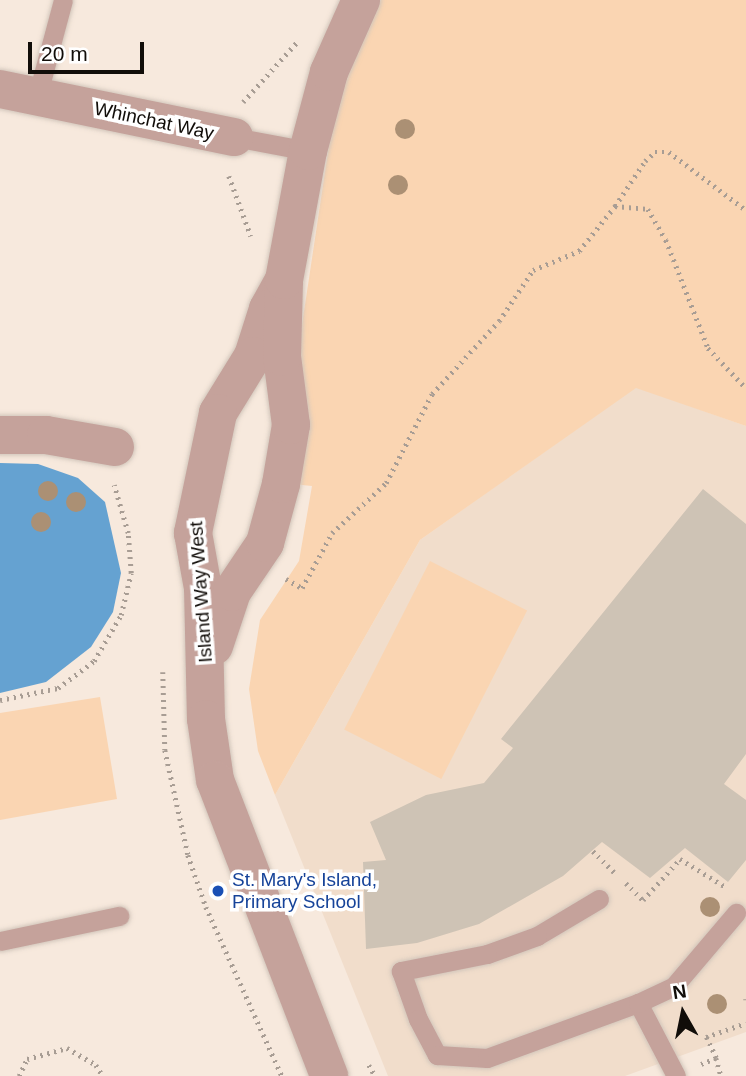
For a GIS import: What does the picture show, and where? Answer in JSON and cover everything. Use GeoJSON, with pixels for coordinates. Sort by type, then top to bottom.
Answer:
{"type":"FeatureCollection","features":[{"type":"Feature","properties":{"kind":"street","name":"Island Way West"},"geometry":{"type":"LineString","coordinates":[[206,671],[226,605],[265,543],[285,464],[291,405],[282,357],[284,280],[308,151],[330,72],[361,0]]}},
{"type":"Feature","properties":{"kind":"street","name":"Whinchat Way"},"geometry":{"type":"LineString","coordinates":[[0,89],[234,138]]}},
{"type":"Feature","properties":{"kind":"street","name":"Island Way West"},"geometry":{"type":"LineString","coordinates":[[284,280],[268,309],[253,356],[218,413],[197,501],[193,533],[204,599],[201,624],[206,671],[208,738],[219,794],[330,1075]]}},
{"type":"Feature","properties":{"kind":"street"},"geometry":{"type":"LineString","coordinates":[[0,435],[46,435],[113,462]]}},
{"type":"Feature","properties":{"kind":"lane"},"geometry":{"type":"LineString","coordinates":[[37,97],[63,0]]}},
{"type":"Feature","properties":{"kind":"lane","name":"Whinchat Way"},"geometry":{"type":"LineString","coordinates":[[234,138],[308,151]]}},
{"type":"Feature","properties":{"kind":"lane"},"geometry":{"type":"LineString","coordinates":[[599,899],[537,936],[488,954],[401,971],[418,1019],[438,1055],[487,1058],[638,1003],[674,986],[736,914]]}},
{"type":"Feature","properties":{"kind":"lane"},"geometry":{"type":"LineString","coordinates":[[0,941],[119,916]]}},
{"type":"Feature","properties":{"kind":"lane"},"geometry":{"type":"LineString","coordinates":[[638,1003],[676,1076]]}},
{"type":"Feature","properties":{"kind":"path"},"geometry":{"type":"LineString","coordinates":[[283,578],[302,587],[332,533],[386,484],[432,394],[499,321],[533,270],[579,251],[615,206],[645,161],[655,152],[669,152],[746,211]]}},
{"type":"Feature","properties":{"kind":"path"},"geometry":{"type":"LineString","coordinates":[[615,206],[648,209],[666,240],[708,348],[746,388]]}},
{"type":"Feature","properties":{"kind":"path"},"geometry":{"type":"LineString","coordinates":[[0,700],[58,688],[94,661],[121,615],[131,573],[128,533],[113,462]]}},
{"type":"Feature","properties":{"kind":"path"},"geometry":{"type":"LineString","coordinates":[[277,585],[289,568]]}},
{"type":"Feature","properties":{"kind":"path"},"geometry":{"type":"LineString","coordinates":[[593,851],[643,900],[680,859],[730,889]]}},
{"type":"Feature","properties":{"kind":"path"},"geometry":{"type":"LineString","coordinates":[[716,1058],[706,1037],[746,1023]]}},
{"type":"Feature","properties":{"kind":"path"},"geometry":{"type":"LineString","coordinates":[[19,1076],[27,1059],[67,1048],[96,1065],[103,1076]]}},
{"type":"Feature","properties":{"kind":"path"},"geometry":{"type":"LineString","coordinates":[[364,1055],[375,1076]]}},
{"type":"Feature","properties":{"kind":"shaded area"},"geometry":{"type":"Polygon","coordinates":[[[381,0],[746,0],[746,426],[636,388],[420,540],[275,795],[258,751],[249,689],[260,620],[299,561],[312,486],[292,484],[303,406],[300,338],[339,79],[381,0]]]}},
{"type":"Feature","properties":{"kind":"shaded area"},"geometry":{"type":"Polygon","coordinates":[[[636,387],[746,426],[746,1032],[625,1076],[388,1076],[275,795],[420,540],[636,387]]]}},
{"type":"Feature","properties":{"kind":"shaded area"},"geometry":{"type":"Polygon","coordinates":[[[430,561],[527,610],[441,779],[344,729],[430,561]]]}},
{"type":"Feature","properties":{"kind":"shaded area"},"geometry":{"type":"Polygon","coordinates":[[[100,697],[117,799],[0,820],[0,713],[100,697]]]}},
{"type":"Feature","properties":{"kind":"water"},"geometry":{"type":"Polygon","coordinates":[[[0,463],[38,464],[78,478],[105,502],[121,573],[113,612],[91,647],[46,682],[0,693],[0,463]]]}},
{"type":"Feature","properties":{"kind":"building"},"geometry":{"type":"Polygon","coordinates":[[[703,489],[746,524],[746,754],[724,784],[746,800],[746,860],[728,882],[685,848],[650,878],[602,842],[563,876],[479,924],[417,943],[366,949],[363,862],[386,860],[370,822],[426,795],[484,783],[513,748],[501,739],[703,489]]]}},
{"type":"Feature","properties":{"kind":"place","name":"St. Mary's Island, Primary School"},"geometry":{"type":"Point","coordinates":[218,891]}}]}
